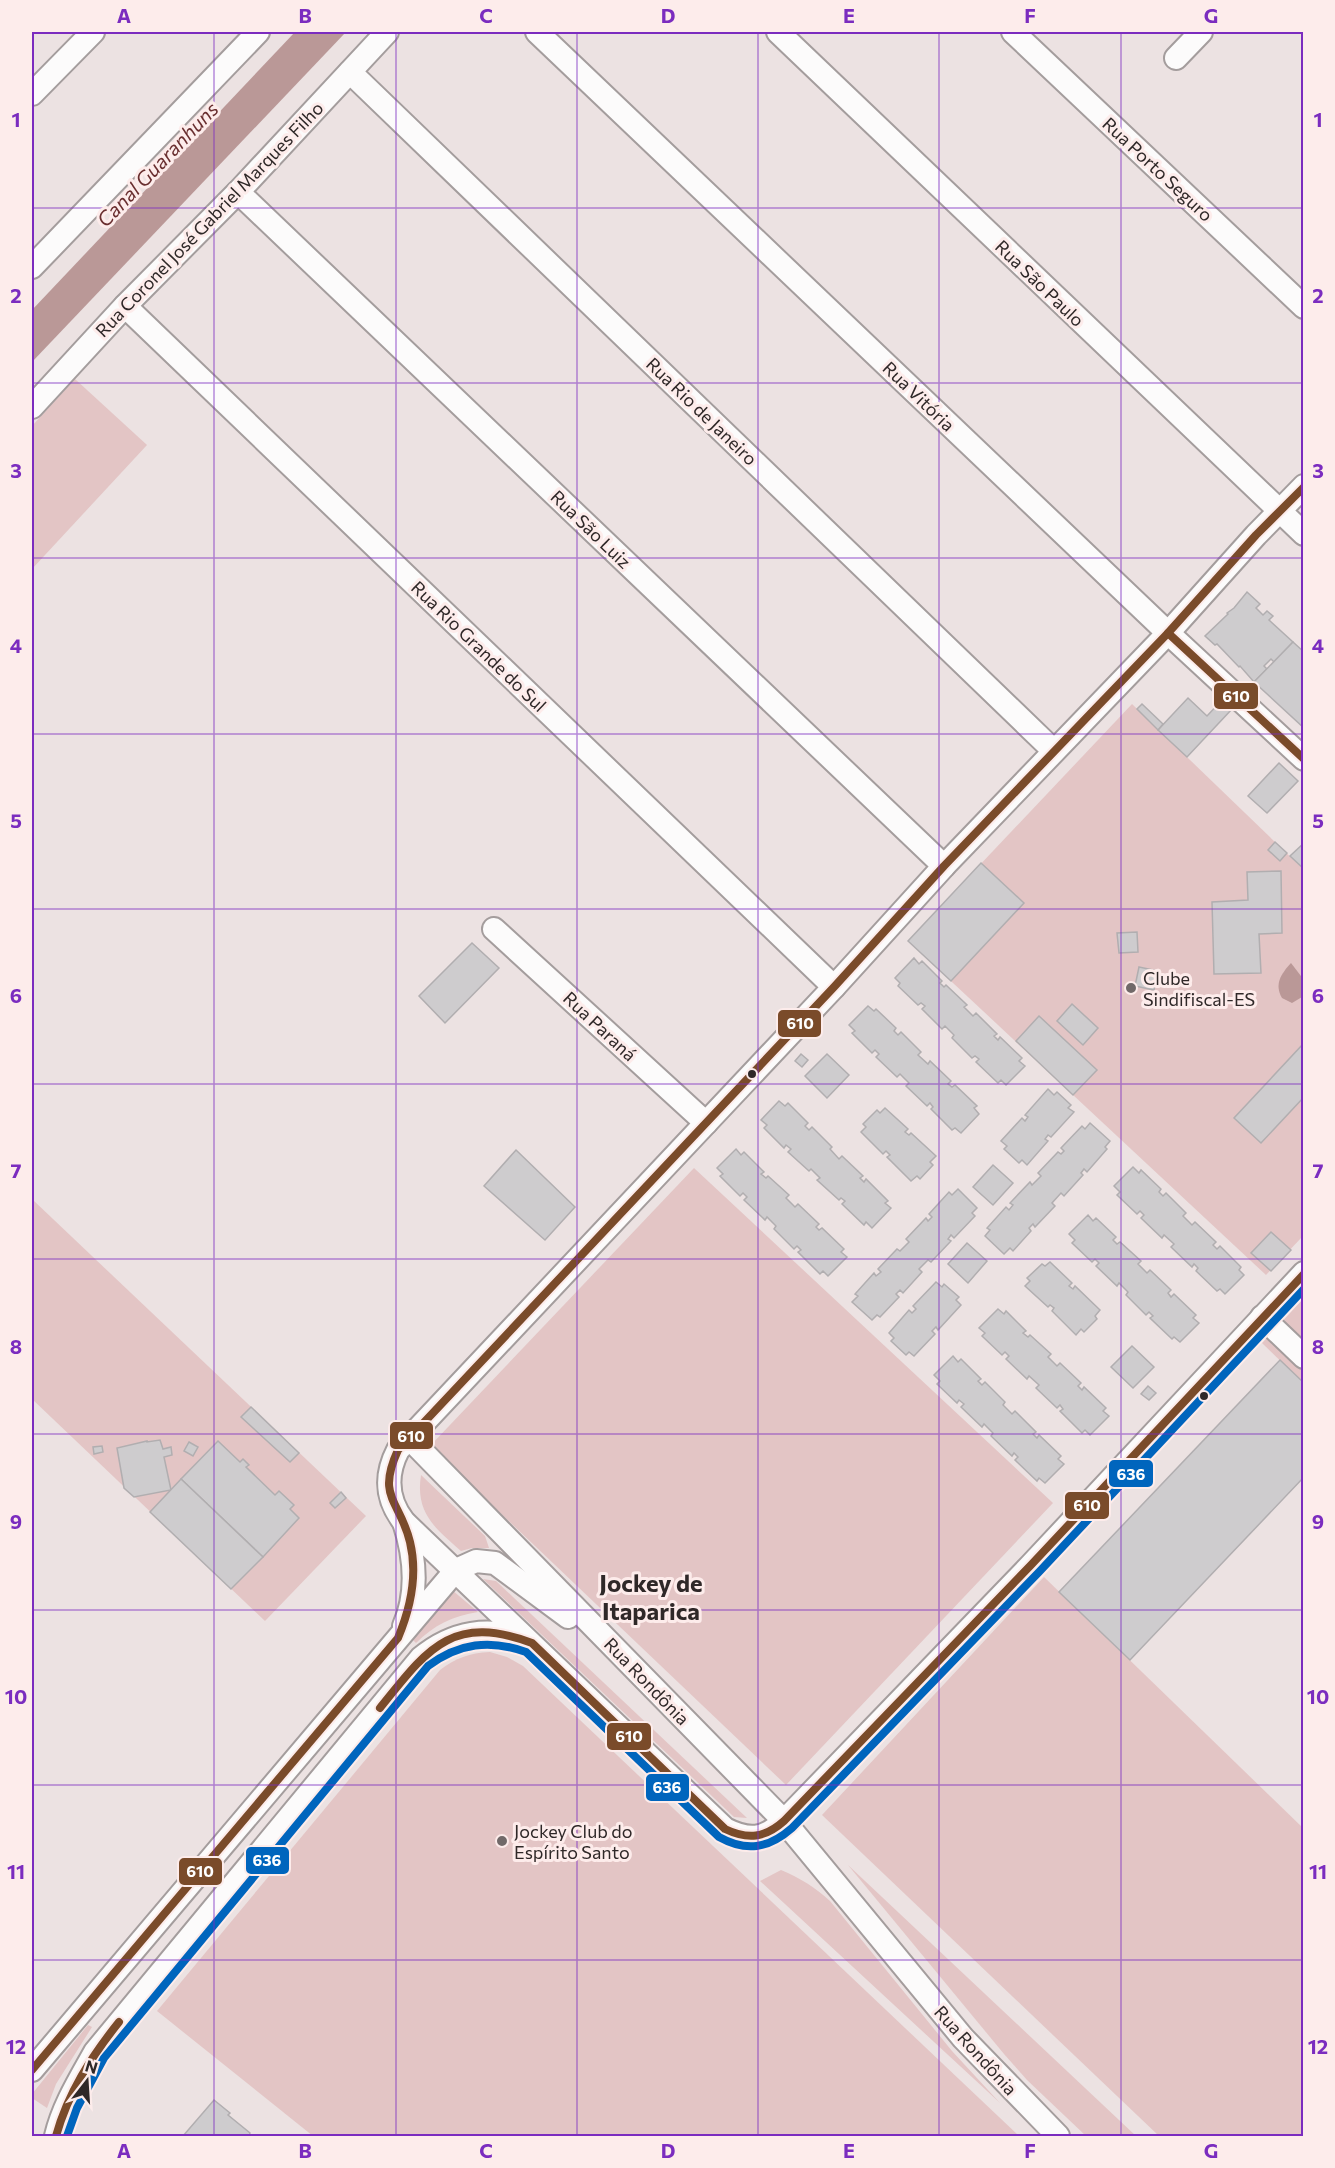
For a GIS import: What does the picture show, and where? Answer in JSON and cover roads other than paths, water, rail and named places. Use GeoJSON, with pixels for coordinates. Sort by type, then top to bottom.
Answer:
{"type":"FeatureCollection","features":[{"type":"Feature","properties":{"kind":"street"},"geometry":{"type":"LineString","coordinates":[[32,94],[93,32]]}},
{"type":"Feature","properties":{"kind":"street"},"geometry":{"type":"LineString","coordinates":[[32,267],[258,32]]}},
{"type":"Feature","properties":{"kind":"street","name":"Rua Coronel José Gabriel Marques Filho"},"geometry":{"type":"LineString","coordinates":[[32,407],[125,306],[238,192],[387,32]]}},
{"type":"Feature","properties":{"kind":"street","name":"Rua Vitória"},"geometry":{"type":"LineString","coordinates":[[537,32],[1168,633],[1304,759]]}},
{"type":"Feature","properties":{"kind":"street","name":"Rua São Paulo"},"geometry":{"type":"LineString","coordinates":[[778,32],[1304,534]]}},
{"type":"Feature","properties":{"kind":"street","name":"Rua Porto Seguro"},"geometry":{"type":"LineString","coordinates":[[1013,32],[1304,307]]}},
{"type":"Feature","properties":{"kind":"street"},"geometry":{"type":"LineString","coordinates":[[1176,58],[1201,32]]}},
{"type":"Feature","properties":{"kind":"street","name":"Rua Rio de Janeiro"},"geometry":{"type":"LineString","coordinates":[[350,72],[1054,751]]}},
{"type":"Feature","properties":{"kind":"street","name":"Rua São Luiz"},"geometry":{"type":"LineString","coordinates":[[238,192],[944,866]]}},
{"type":"Feature","properties":{"kind":"street","name":"Rua Rio Grande do Sul"},"geometry":{"type":"LineString","coordinates":[[125,306],[834,987]]}},
{"type":"Feature","properties":{"kind":"street"},"geometry":{"type":"LineString","coordinates":[[1304,486],[1168,633],[944,866],[834,987],[399,1450],[393,1460],[388,1482],[392,1503],[404,1522],[725,1829],[742,1837],[763,1836],[784,1821],[1031,1565],[1304,1273]]}},
{"type":"Feature","properties":{"kind":"street","name":"Rua Paraná"},"geometry":{"type":"LineString","coordinates":[[495,929],[706,1123]]}},
{"type":"Feature","properties":{"kind":"street"},"geometry":{"type":"LineString","coordinates":[[1262,1317],[1304,1357]]}},
{"type":"Feature","properties":{"kind":"street","name":"Rua Rondônia"},"geometry":{"type":"LineString","coordinates":[[410,1439],[784,1821],[963,2038],[1058,2136]]}},
{"type":"Feature","properties":{"kind":"street"},"geometry":{"type":"LineString","coordinates":[[398,1638],[409,1610],[414,1580],[414,1560],[404,1522]]}},
{"type":"Feature","properties":{"kind":"street"},"geometry":{"type":"LineString","coordinates":[[32,2070],[456,1570],[477,1561],[495,1563],[633,1667]]}},
{"type":"Feature","properties":{"kind":"street"},"geometry":{"type":"LineString","coordinates":[[56,2136],[58,2126],[75,2088],[95,2052],[422,1658],[443,1642],[468,1634],[501,1633],[532,1643]]}},
{"type":"Feature","properties":{"kind":"place","name":"Clube Sindifiscal-ES"},"geometry":{"type":"Point","coordinates":[1131,988]}},
{"type":"Feature","properties":{"kind":"place","name":"Jockey Club do Espírito Santo"},"geometry":{"type":"Point","coordinates":[502,1841]}},
{"type":"Feature","properties":{"kind":"district","name":"Jockey de Itaparica"},"geometry":{"type":"Point","coordinates":[651,1596]}},
{"type":"Feature","properties":{"kind":"water label","name":"Canal Guaranhuns"},"geometry":{"type":"Point","coordinates":[157,164]}}]}
